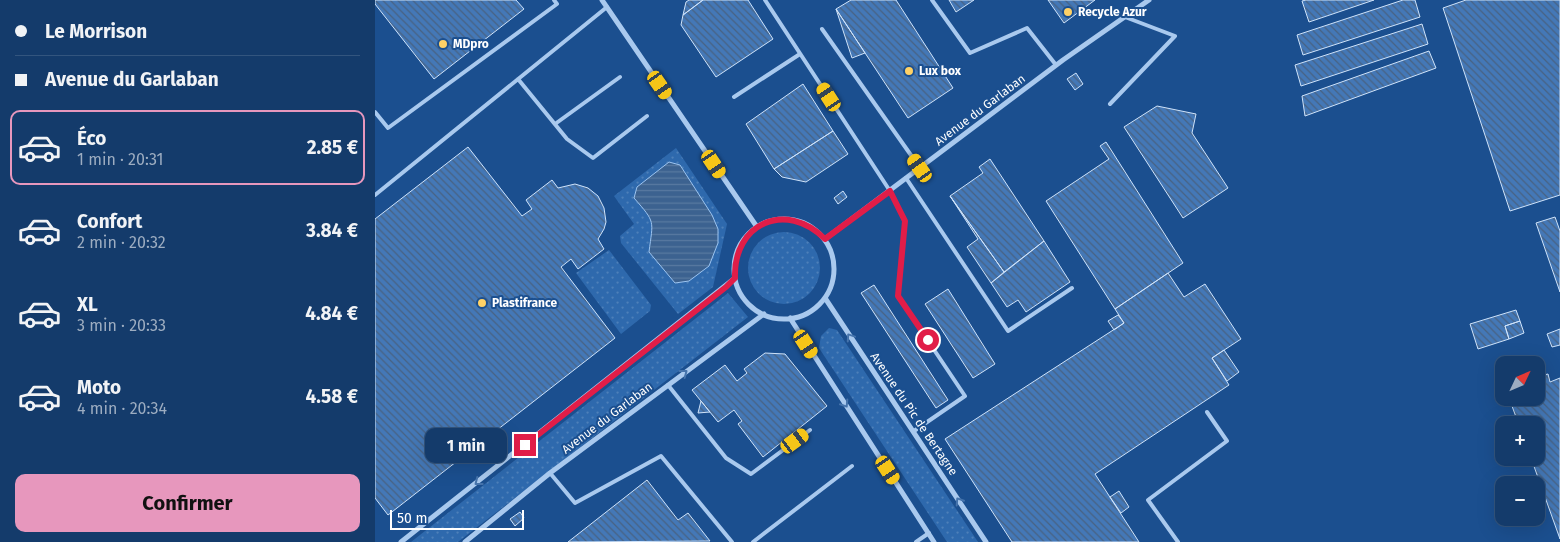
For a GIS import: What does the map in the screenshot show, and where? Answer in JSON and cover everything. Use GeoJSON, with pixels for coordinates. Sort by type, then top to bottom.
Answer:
{"type":"FeatureCollection","features":[{"type":"Feature","properties":{"kind":"street"},"geometry":{"type":"LineString","coordinates":[[602,0],[757,227]]}},
{"type":"Feature","properties":{"kind":"street","name":"Avenue du Garlaban"},"geometry":{"type":"LineString","coordinates":[[825,239],[1056,65],[1149,0]]}},
{"type":"Feature","properties":{"kind":"street"},"geometry":{"type":"LineString","coordinates":[[793,220],[805,223],[825,239],[831,250],[834,275],[825,298],[815,308],[803,315],[777,318],[764,314],[745,300],[735,278],[735,263],[739,249],[746,237],[757,227],[768,222],[793,220]]}},
{"type":"Feature","properties":{"kind":"street"},"geometry":{"type":"LineString","coordinates":[[401,542],[735,278]]}},
{"type":"Feature","properties":{"kind":"street","name":"Avenue du Pic de Bertagne"},"geometry":{"type":"LineString","coordinates":[[825,298],[986,542]]}},
{"type":"Feature","properties":{"kind":"street","name":"Avenue du Garlaban"},"geometry":{"type":"LineString","coordinates":[[465,542],[550,473],[764,314]]}},
{"type":"Feature","properties":{"kind":"street"},"geometry":{"type":"LineString","coordinates":[[790,318],[934,542]]}},
{"type":"Feature","properties":{"kind":"lane"},"geometry":{"type":"LineString","coordinates":[[375,112],[388,128],[557,4],[554,0]]}},
{"type":"Feature","properties":{"kind":"lane"},"geometry":{"type":"LineString","coordinates":[[765,0],[890,191],[905,221],[898,296],[965,396],[914,431]]}},
{"type":"Feature","properties":{"kind":"lane"},"geometry":{"type":"LineString","coordinates":[[932,0],[970,53],[1027,28],[1056,65]]}},
{"type":"Feature","properties":{"kind":"lane"},"geometry":{"type":"LineString","coordinates":[[375,195],[607,7]]}},
{"type":"Feature","properties":{"kind":"lane"},"geometry":{"type":"LineString","coordinates":[[1110,104],[1175,36],[1125,17]]}},
{"type":"Feature","properties":{"kind":"lane"},"geometry":{"type":"LineString","coordinates":[[823,29],[920,168]]}},
{"type":"Feature","properties":{"kind":"lane"},"geometry":{"type":"LineString","coordinates":[[734,97],[800,54]]}},
{"type":"Feature","properties":{"kind":"lane"},"geometry":{"type":"LineString","coordinates":[[555,124],[619,76]]}},
{"type":"Feature","properties":{"kind":"lane"},"geometry":{"type":"LineString","coordinates":[[518,79],[567,138],[593,158],[647,116]]}},
{"type":"Feature","properties":{"kind":"lane"},"geometry":{"type":"LineString","coordinates":[[907,178],[1008,331],[1072,288]]}},
{"type":"Feature","properties":{"kind":"lane"},"geometry":{"type":"LineString","coordinates":[[668,385],[726,458],[751,474],[810,430]]}},
{"type":"Feature","properties":{"kind":"lane"},"geometry":{"type":"LineString","coordinates":[[1178,542],[1148,500],[1227,442],[1207,412]]}},
{"type":"Feature","properties":{"kind":"lane"},"geometry":{"type":"LineString","coordinates":[[550,473],[575,503],[661,456],[732,542]]}},
{"type":"Feature","properties":{"kind":"lane"},"geometry":{"type":"LineString","coordinates":[[753,542],[852,466]]}},
{"type":"Feature","properties":{"kind":"lane"},"geometry":{"type":"LineString","coordinates":[[916,542],[929,533]]}},
{"type":"Feature","properties":{"kind":"shaded area"},"geometry":{"type":"Polygon","coordinates":[[[676,148],[727,224],[713,287],[678,314],[621,243],[620,236],[634,224],[614,196],[676,148]]]}},
{"type":"Feature","properties":{"kind":"shaded area"},"geometry":{"type":"Polygon","coordinates":[[[669,162],[680,165],[712,215],[718,229],[718,243],[709,266],[689,281],[675,283],[649,252],[651,222],[646,212],[634,198],[637,187],[669,162]]]}},
{"type":"Feature","properties":{"kind":"shaded area"},"geometry":{"type":"Polygon","coordinates":[[[784,232],[804,238],[814,248],[820,268],[814,288],[804,298],[784,304],[764,298],[754,288],[748,268],[754,248],[764,238],[784,232]]]}},
{"type":"Feature","properties":{"kind":"shaded area"},"geometry":{"type":"Polygon","coordinates":[[[609,250],[651,305],[650,311],[621,334],[576,273],[609,250]]]}},
{"type":"Feature","properties":{"kind":"shaded area"},"geometry":{"type":"Polygon","coordinates":[[[728,293],[748,317],[458,542],[411,542],[728,293]]]}},
{"type":"Feature","properties":{"kind":"shaded area"},"geometry":{"type":"Polygon","coordinates":[[[829,328],[837,330],[978,542],[947,542],[819,348],[821,336],[829,328]]]}},
{"type":"Feature","properties":{"kind":"building","name":"MDpro"},"geometry":{"type":"Polygon","coordinates":[[[375,0],[516,0],[524,9],[434,79],[375,4],[375,0]]]}},
{"type":"Feature","properties":{"kind":"building"},"geometry":{"type":"Polygon","coordinates":[[[689,0],[703,0],[683,15],[686,2],[689,0]]]}},
{"type":"Feature","properties":{"kind":"building"},"geometry":{"type":"Polygon","coordinates":[[[703,0],[748,0],[773,39],[716,77],[681,25],[683,15],[703,0]]]}},
{"type":"Feature","properties":{"kind":"building","name":"Lux box"},"geometry":{"type":"Polygon","coordinates":[[[851,0],[896,0],[953,88],[908,118],[836,9],[851,0]]]}},
{"type":"Feature","properties":{"kind":"building"},"geometry":{"type":"Polygon","coordinates":[[[949,0],[974,0],[956,12],[949,0]]]}},
{"type":"Feature","properties":{"kind":"building","name":"Recycle Azur"},"geometry":{"type":"Polygon","coordinates":[[[1048,0],[1095,0],[1064,23],[1048,0]]]}},
{"type":"Feature","properties":{"kind":"building"},"geometry":{"type":"Polygon","coordinates":[[[1374,0],[1309,22],[1302,1],[1374,0]]]}},
{"type":"Feature","properties":{"kind":"building"},"geometry":{"type":"Polygon","coordinates":[[[1403,0],[1415,0],[1420,17],[1303,55],[1297,35],[1403,0]]]}},
{"type":"Feature","properties":{"kind":"building"},"geometry":{"type":"Polygon","coordinates":[[[1466,0],[1560,0],[1560,195],[1510,211],[1443,8],[1466,0]]]}},
{"type":"Feature","properties":{"kind":"building"},"geometry":{"type":"Polygon","coordinates":[[[836,9],[865,53],[852,58],[836,9]]]}},
{"type":"Feature","properties":{"kind":"building"},"geometry":{"type":"Polygon","coordinates":[[[1422,24],[1428,44],[1301,86],[1295,65],[1422,24]]]}},
{"type":"Feature","properties":{"kind":"building"},"geometry":{"type":"Polygon","coordinates":[[[1429,51],[1436,68],[1305,116],[1302,96],[1429,51]]]}},
{"type":"Feature","properties":{"kind":"building"},"geometry":{"type":"Polygon","coordinates":[[[1076,73],[1083,84],[1075,90],[1067,79],[1076,73]]]}},
{"type":"Feature","properties":{"kind":"building"},"geometry":{"type":"Polygon","coordinates":[[[803,84],[833,131],[774,169],[746,124],[803,84]]]}},
{"type":"Feature","properties":{"kind":"building"},"geometry":{"type":"Polygon","coordinates":[[[1157,106],[1196,114],[1192,133],[1228,188],[1183,218],[1124,127],[1157,106]]]}},
{"type":"Feature","properties":{"kind":"building"},"geometry":{"type":"Polygon","coordinates":[[[833,131],[848,154],[806,182],[782,177],[774,169],[833,131]]]}},
{"type":"Feature","properties":{"kind":"building"},"geometry":{"type":"Polygon","coordinates":[[[1106,142],[1183,263],[1115,309],[1046,201],[1109,159],[1100,146],[1106,142]]]}},
{"type":"Feature","properties":{"kind":"building","name":"Plastifrance"},"geometry":{"type":"Polygon","coordinates":[[[468,147],[522,216],[532,209],[526,200],[552,180],[558,188],[575,184],[588,188],[598,196],[604,208],[606,222],[598,239],[604,249],[578,269],[571,259],[561,267],[615,338],[388,515],[375,498],[375,219],[468,147]]]}},
{"type":"Feature","properties":{"kind":"building"},"geometry":{"type":"Polygon","coordinates":[[[990,159],[1044,241],[1004,272],[950,196],[983,173],[979,167],[990,159]]]}},
{"type":"Feature","properties":{"kind":"building"},"geometry":{"type":"Polygon","coordinates":[[[843,191],[847,197],[838,204],[834,198],[843,191]]]}},
{"type":"Feature","properties":{"kind":"building"},"geometry":{"type":"Polygon","coordinates":[[[950,196],[1004,272],[991,283],[967,247],[978,239],[950,196]]]}},
{"type":"Feature","properties":{"kind":"building"},"geometry":{"type":"Polygon","coordinates":[[[1555,217],[1560,231],[1560,292],[1536,223],[1555,217]]]}},
{"type":"Feature","properties":{"kind":"building"},"geometry":{"type":"Polygon","coordinates":[[[1044,241],[1070,282],[1026,312],[1018,300],[1007,307],[991,283],[1044,241]]]}},
{"type":"Feature","properties":{"kind":"building"},"geometry":{"type":"Polygon","coordinates":[[[1168,273],[1184,297],[1205,284],[1241,339],[1212,358],[1229,385],[1095,474],[1139,542],[1012,542],[945,439],[1124,323],[1115,309],[1168,273]]]}},
{"type":"Feature","properties":{"kind":"building"},"geometry":{"type":"Polygon","coordinates":[[[874,285],[948,400],[936,408],[861,293],[874,285]]]}},
{"type":"Feature","properties":{"kind":"building"},"geometry":{"type":"Polygon","coordinates":[[[948,289],[995,364],[973,378],[925,304],[948,289]]]}},
{"type":"Feature","properties":{"kind":"building"},"geometry":{"type":"Polygon","coordinates":[[[1516,310],[1520,321],[1505,326],[1509,339],[1478,349],[1470,324],[1516,310]]]}},
{"type":"Feature","properties":{"kind":"building"},"geometry":{"type":"Polygon","coordinates":[[[1118,315],[1124,323],[1114,330],[1108,321],[1118,315]]]}},
{"type":"Feature","properties":{"kind":"building"},"geometry":{"type":"Polygon","coordinates":[[[1520,321],[1524,333],[1509,339],[1505,326],[1520,321]]]}},
{"type":"Feature","properties":{"kind":"building"},"geometry":{"type":"Polygon","coordinates":[[[1560,329],[1560,345],[1552,347],[1547,334],[1560,329]]]}},
{"type":"Feature","properties":{"kind":"building"},"geometry":{"type":"Polygon","coordinates":[[[1224,350],[1239,372],[1227,381],[1212,358],[1224,350]]]}},
{"type":"Feature","properties":{"kind":"building"},"geometry":{"type":"Polygon","coordinates":[[[765,353],[785,354],[827,406],[763,457],[738,424],[742,421],[734,410],[718,422],[692,390],[725,365],[737,381],[747,373],[744,369],[765,353]]]}},
{"type":"Feature","properties":{"kind":"building"},"geometry":{"type":"Polygon","coordinates":[[[1548,374],[1550,382],[1560,378],[1560,539],[1545,497],[1545,476],[1537,476],[1534,466],[1545,466],[1545,416],[1516,416],[1512,406],[1545,406],[1545,375],[1548,374]]]}},
{"type":"Feature","properties":{"kind":"building"},"geometry":{"type":"Polygon","coordinates":[[[701,401],[710,412],[698,413],[701,401]]]}},
{"type":"Feature","properties":{"kind":"building"},"geometry":{"type":"Polygon","coordinates":[[[647,480],[678,520],[688,513],[710,541],[568,542],[647,480]]]}},
{"type":"Feature","properties":{"kind":"building"},"geometry":{"type":"Polygon","coordinates":[[[1119,491],[1129,507],[1121,513],[1110,497],[1119,491]]]}},
{"type":"Feature","properties":{"kind":"building"},"geometry":{"type":"Polygon","coordinates":[[[520,512],[524,518],[515,526],[510,519],[520,512]]]}},
{"type":"Feature","properties":{"kind":"place","name":"Recycle Azur"},"geometry":{"type":"Point","coordinates":[1068,12]}},
{"type":"Feature","properties":{"kind":"place","name":"MDpro"},"geometry":{"type":"Point","coordinates":[443,44]}},
{"type":"Feature","properties":{"kind":"place","name":"Lux box"},"geometry":{"type":"Point","coordinates":[909,71]}},
{"type":"Feature","properties":{"kind":"place","name":"Plastifrance"},"geometry":{"type":"Point","coordinates":[482,303]}},
{"type":"Feature","properties":{"kind":"route"},"geometry":{"type":"LineString","coordinates":[[525,445],[726,287],[735,278],[735,263],[739,249],[746,237],[757,227],[768,222],[780,219],[805,223],[825,239],[890,191],[905,221],[898,296],[928,340]]}}]}
